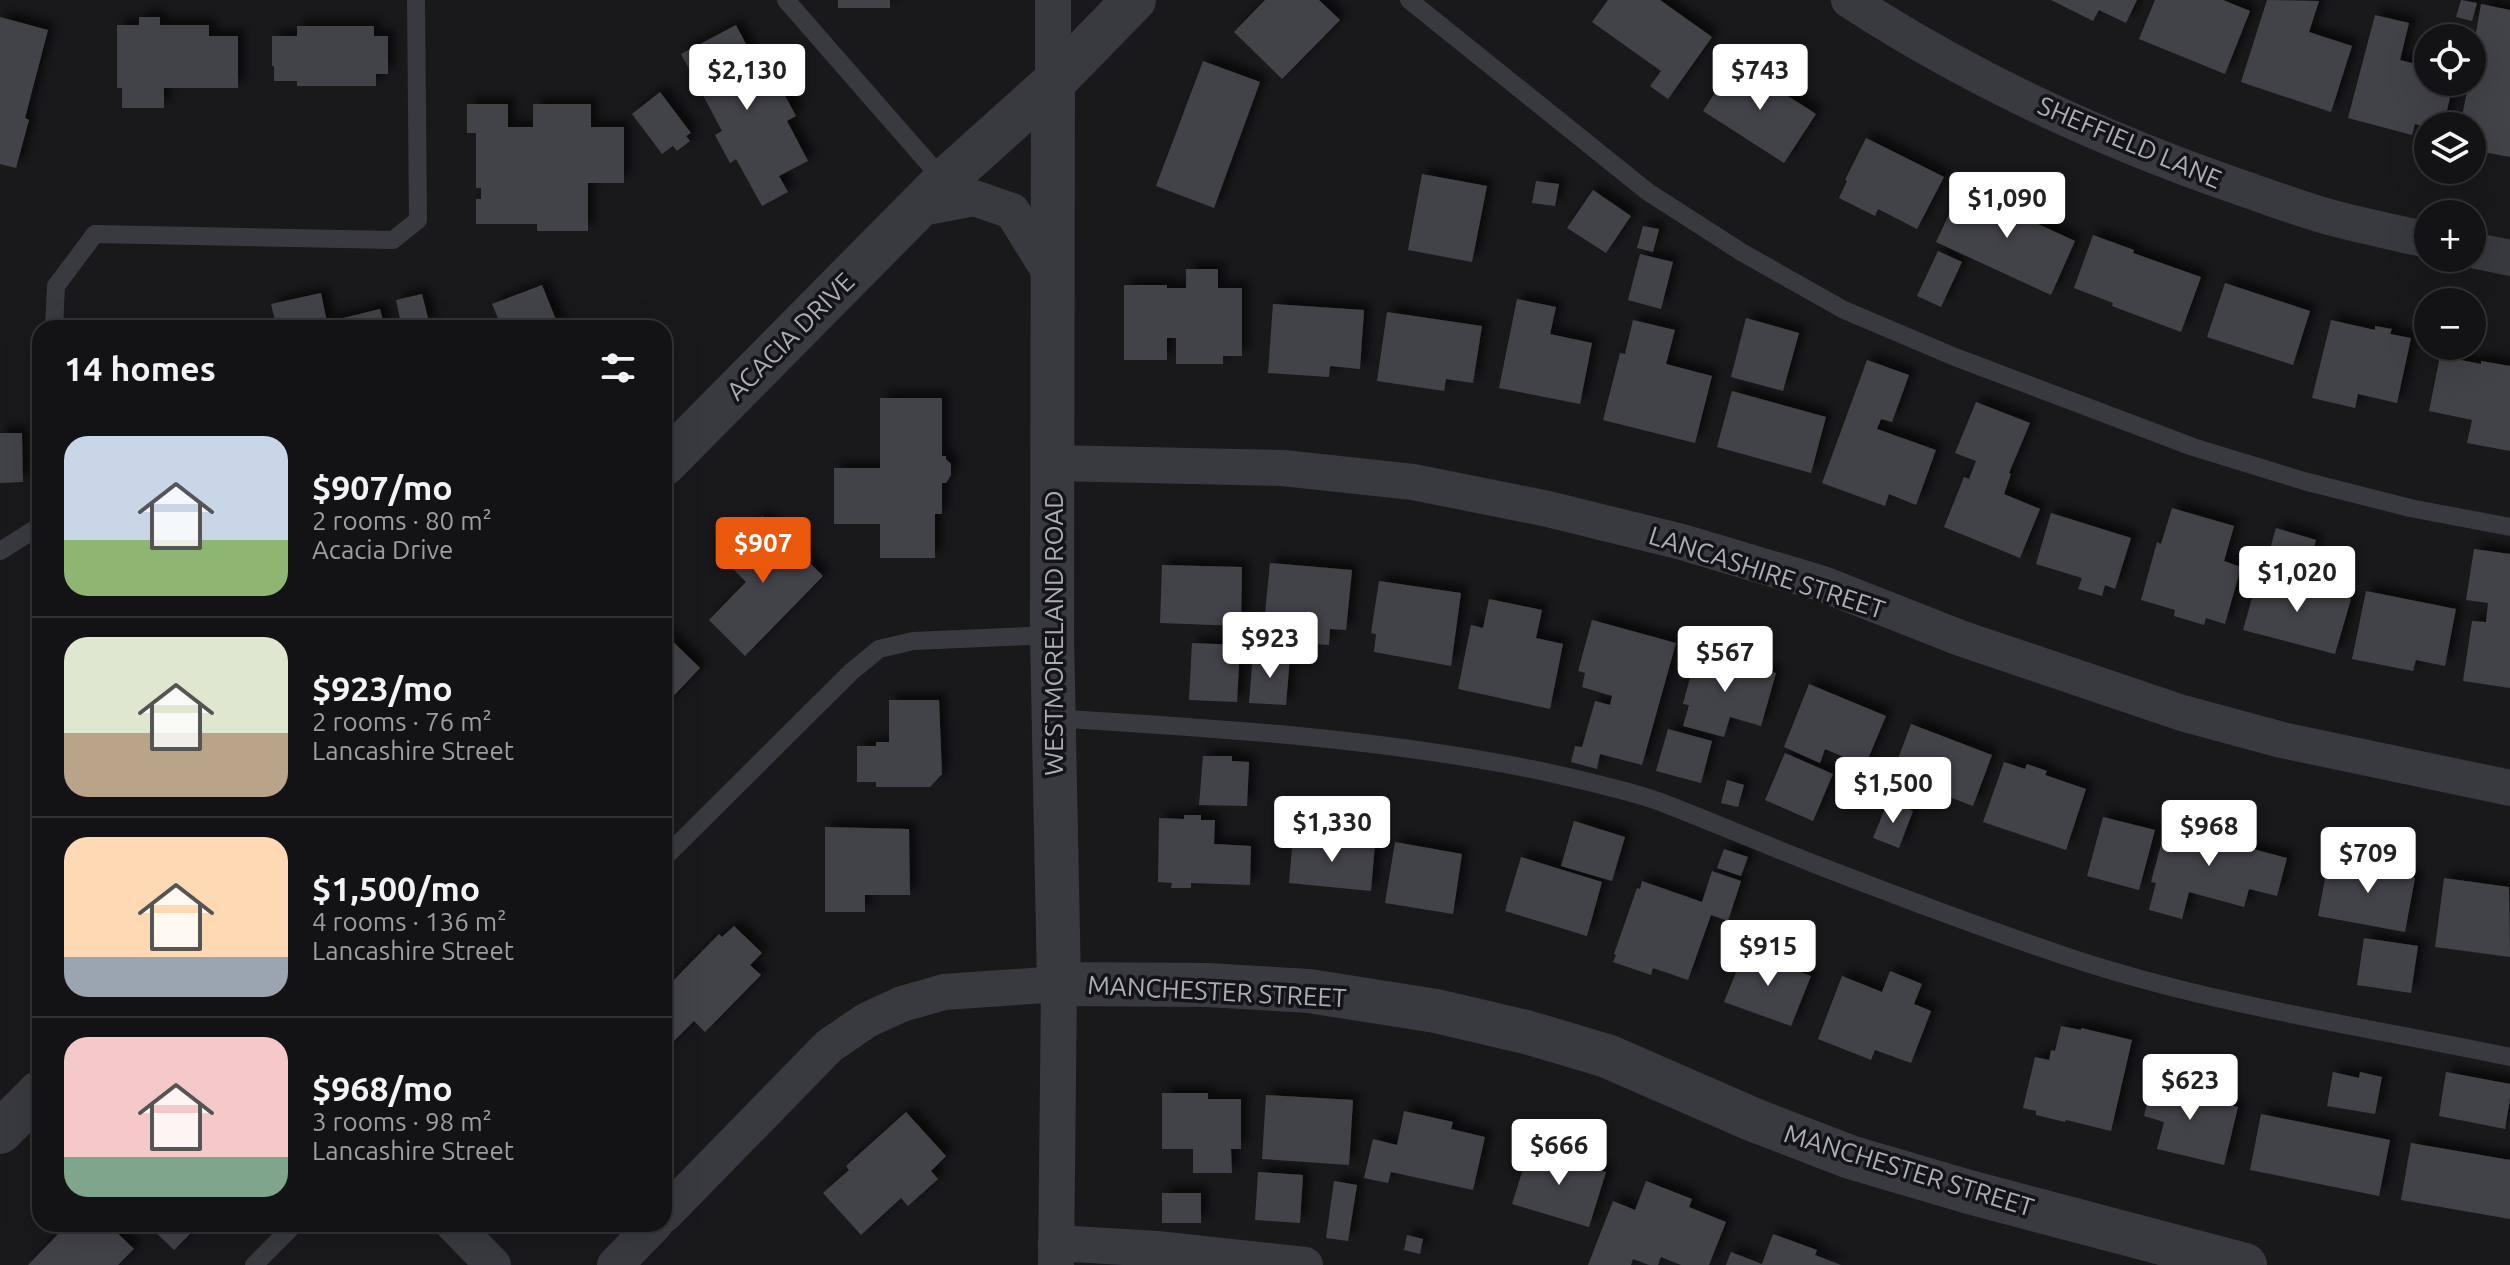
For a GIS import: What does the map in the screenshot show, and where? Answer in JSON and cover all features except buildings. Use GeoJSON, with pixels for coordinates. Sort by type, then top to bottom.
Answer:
{"type":"FeatureCollection","features":[{"type":"Feature","properties":{"kind":"street","name":"WESTMORELAND ROAD"},"geometry":{"type":"LineString","coordinates":[[1053,0],[1052,718],[1059,984],[1056,1254]]}},
{"type":"Feature","properties":{"kind":"street","name":"ACACIA DRIVE"},"geometry":{"type":"LineString","coordinates":[[672,456],[930,195],[1053,83],[1134,0]]}},
{"type":"Feature","properties":{"kind":"street","name":"SHEFFIELD LANE"},"geometry":{"type":"LineString","coordinates":[[1849,0],[1961,65],[2074,122],[2175,165],[2320,215],[2414,237]]}},
{"type":"Feature","properties":{"kind":"street"},"geometry":{"type":"LineString","coordinates":[[930,195],[974,198],[1012,211],[1051,274]]}},
{"type":"Feature","properties":{"kind":"street"},"geometry":{"type":"LineString","coordinates":[[2486,253],[2510,258]]}},
{"type":"Feature","properties":{"kind":"street","name":"LANCASHIRE STREET"},"geometry":{"type":"LineString","coordinates":[[1052,463],[1283,468],[1413,482],[1548,509],[1682,542],[1823,584],[1960,638],[2182,713],[2282,740],[2510,788]]}},
{"type":"Feature","properties":{"kind":"street","name":"MANCHESTER STREET"},"geometry":{"type":"LineString","coordinates":[[672,1207],[829,1046],[867,1020],[902,1004],[944,992],[1059,984],[1207,985],[1309,991],[1436,1011],[1526,1032],[1607,1056],[1754,1120],[1850,1157],[2193,1259],[2245,1265]]}},
{"type":"Feature","properties":{"kind":"street"},"geometry":{"type":"LineString","coordinates":[[0,1132],[32,1100]]}},
{"type":"Feature","properties":{"kind":"street"},"geometry":{"type":"LineString","coordinates":[[461,1232],[493,1265]]}},
{"type":"Feature","properties":{"kind":"street"},"geometry":{"type":"LineString","coordinates":[[615,1265],[647,1232]]}},
{"type":"Feature","properties":{"kind":"street"},"geometry":{"type":"LineString","coordinates":[[1056,1254],[1157,1249],[1305,1265]]}},
{"type":"Feature","properties":{"kind":"lane"},"geometry":{"type":"LineString","coordinates":[[54,320],[56,286],[95,234],[393,240],[418,220],[416,0]]}},
{"type":"Feature","properties":{"kind":"lane"},"geometry":{"type":"LineString","coordinates":[[786,0],[930,195]]}},
{"type":"Feature","properties":{"kind":"lane"},"geometry":{"type":"LineString","coordinates":[[1409,0],[1648,192],[1743,253],[1844,310],[1955,357],[2193,447],[2304,481],[2410,508],[2510,527]]}},
{"type":"Feature","properties":{"kind":"lane"},"geometry":{"type":"LineString","coordinates":[[0,551],[32,531]]}},
{"type":"Feature","properties":{"kind":"lane"},"geometry":{"type":"LineString","coordinates":[[672,850],[851,672],[879,649],[925,640],[1052,635]]}},
{"type":"Feature","properties":{"kind":"lane"},"geometry":{"type":"LineString","coordinates":[[1052,718],[1336,740],[1455,756],[1542,772],[1654,800],[1824,868],[2071,958],[2199,994],[2510,1057]]}},
{"type":"Feature","properties":{"kind":"lane"},"geometry":{"type":"LineString","coordinates":[[254,1265],[287,1232]]}}]}
